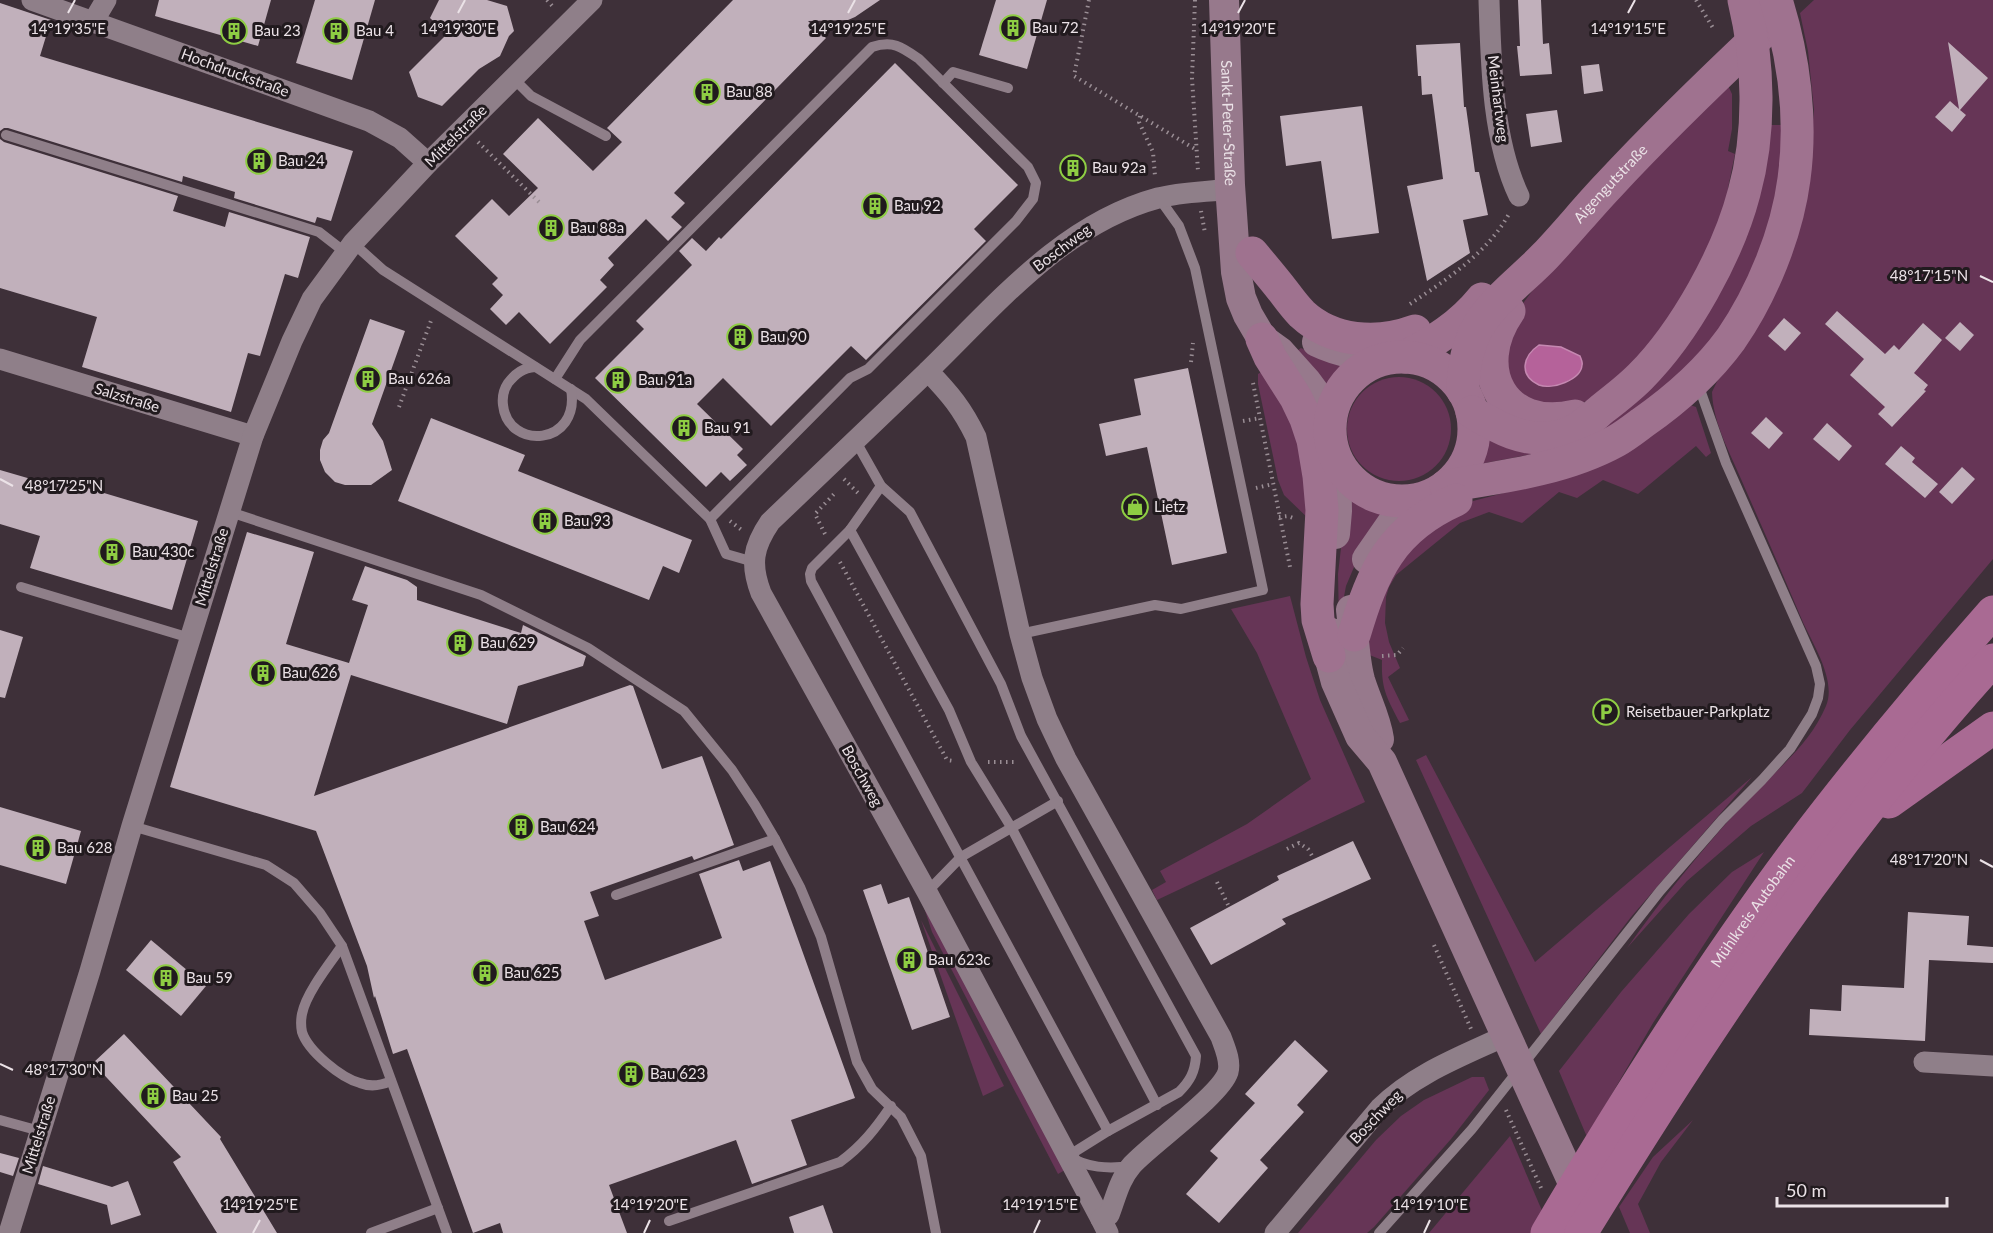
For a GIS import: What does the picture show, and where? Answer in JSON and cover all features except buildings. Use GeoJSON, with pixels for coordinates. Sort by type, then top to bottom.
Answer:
{"type":"FeatureCollection","features":[{"type":"Feature","properties":{"kind":"highway","name":"Mühlkreis Autobahn"},"geometry":{"type":"LineString","coordinates":[[1547,1233],[1598,1146],[1688,1007],[1796,852],[1895,725],[1991,614]]}},
{"type":"Feature","properties":{"kind":"highway","name":"Mühlkreis Autobahn"},"geometry":{"type":"LineString","coordinates":[[1581,1233],[1634,1147],[1779,929],[1919,746],[1993,660]]}},
{"type":"Feature","properties":{"kind":"highway"},"geometry":{"type":"LineString","coordinates":[[1856,826],[1993,728]]}},
{"type":"Feature","properties":{"kind":"main road","name":"Sankt-Peter-Straße"},"geometry":{"type":"LineString","coordinates":[[1224,0],[1236,272],[1241,298],[1262,339]]}},
{"type":"Feature","properties":{"kind":"main road"},"geometry":{"type":"LineString","coordinates":[[1232,199],[1269,298],[1288,322],[1303,334],[1320,344],[1341,351],[1364,356],[1422,360],[1434,364],[1449,374],[1467,401],[1502,429],[1521,436],[1558,437],[1577,430],[1642,375],[1659,355],[1693,306],[1734,225],[1744,192],[1755,126],[1755,70],[1750,26],[1744,0]]}},
{"type":"Feature","properties":{"kind":"main road","name":"Aigengutstraße"},"geometry":{"type":"LineString","coordinates":[[1505,270],[1629,134],[1767,0]]}},
{"type":"Feature","properties":{"kind":"main road"},"geometry":{"type":"LineString","coordinates":[[1505,270],[1474,309],[1455,327],[1439,338],[1397,358],[1370,365],[1348,382],[1336,402],[1331,421],[1331,440],[1336,456],[1348,476],[1370,493],[1387,499],[1416,499],[1432,494],[1448,494],[1586,454],[1617,440],[1663,408],[1696,378],[1731,339],[1759,291],[1781,236],[1794,180],[1797,104],[1790,56],[1776,0]]}},
{"type":"Feature","properties":{"kind":"main road","name":"Aigengutstraße"},"geometry":{"type":"LineString","coordinates":[[1467,401],[1466,354],[1480,325],[1514,285],[1545,256],[1644,148],[1797,0]]}},
{"type":"Feature","properties":{"kind":"main road"},"geometry":{"type":"LineString","coordinates":[[1252,253],[1302,314],[1325,329],[1360,339],[1387,339],[1403,336],[1428,325],[1505,270]]}},
{"type":"Feature","properties":{"kind":"main road"},"geometry":{"type":"LineString","coordinates":[[1545,256],[1507,314],[1494,340],[1491,364],[1497,387],[1509,403],[1540,417],[1569,417],[1603,409]]}},
{"type":"Feature","properties":{"kind":"main road"},"geometry":{"type":"LineString","coordinates":[[1262,339],[1280,352],[1306,381],[1320,400],[1331,421]]}},
{"type":"Feature","properties":{"kind":"main road"},"geometry":{"type":"LineString","coordinates":[[1262,339],[1270,357],[1296,398],[1306,419],[1312,440],[1318,469],[1322,510],[1318,620],[1336,681],[1360,736],[1382,762],[1509,1046],[1596,1233]]}},
{"type":"Feature","properties":{"kind":"main road"},"geometry":{"type":"LineString","coordinates":[[1365,646],[1373,578],[1390,551],[1448,494],[1472,449],[1474,432],[1467,401]]}},
{"type":"Feature","properties":{"kind":"main road"},"geometry":{"type":"LineString","coordinates":[[1329,656],[1337,511],[1336,456]]}},
{"type":"Feature","properties":{"kind":"main road"},"geometry":{"type":"LineString","coordinates":[[1365,646],[1351,607],[1353,593],[1361,572],[1378,541],[1416,499]]}},
{"type":"Feature","properties":{"kind":"main road"},"geometry":{"type":"LineString","coordinates":[[1365,646],[1355,652],[1360,680],[1378,728],[1382,762]]}},
{"type":"Feature","properties":{"kind":"street","name":"Hochdruckstraße"},"geometry":{"type":"LineString","coordinates":[[32,0],[369,122],[400,138],[428,163]]}},
{"type":"Feature","properties":{"kind":"street"},"geometry":{"type":"LineString","coordinates":[[93,22],[106,0]]}},
{"type":"Feature","properties":{"kind":"street","name":"Mittelstraße"},"geometry":{"type":"LineString","coordinates":[[9,1233],[253,436],[292,341],[312,299],[350,248],[428,163],[592,0]]}},
{"type":"Feature","properties":{"kind":"street","name":"Meinhartweg"},"geometry":{"type":"LineString","coordinates":[[1489,0],[1499,121],[1510,178],[1519,196]]}},
{"type":"Feature","properties":{"kind":"street","name":"Boschweg"},"geometry":{"type":"LineString","coordinates":[[1105,1226],[927,892],[761,593],[755,579],[754,562],[756,549],[770,522],[1023,278],[1065,243],[1090,226],[1157,191],[1232,199]]}},
{"type":"Feature","properties":{"kind":"street","name":"Salzstraße"},"geometry":{"type":"LineString","coordinates":[[0,359],[253,436]]}},
{"type":"Feature","properties":{"kind":"street","name":"Boschweg"},"geometry":{"type":"LineString","coordinates":[[928,371],[953,398],[966,416],[976,437],[1020,634],[1032,678],[1047,719],[1066,759],[1221,1037],[1228,1055],[1228,1073],[1219,1087],[1132,1166],[1121,1180],[1105,1226]]}},
{"type":"Feature","properties":{"kind":"street","name":"Boschweg"},"geometry":{"type":"LineString","coordinates":[[1275,1233],[1394,1094],[1412,1082],[1509,1046]]}},
{"type":"Feature","properties":{"kind":"street"},"geometry":{"type":"LineString","coordinates":[[1924,1062],[1993,1066]]}},
{"type":"Feature","properties":{"kind":"lane"},"geometry":{"type":"LineString","coordinates":[[555,379],[580,340],[873,47],[885,43],[903,47],[919,59],[1028,167],[1036,183],[1033,199],[1016,221],[868,369],[850,378],[710,519]]}},
{"type":"Feature","properties":{"kind":"lane"},"geometry":{"type":"LineString","coordinates":[[943,82],[953,72],[1008,88]]}},
{"type":"Feature","properties":{"kind":"lane"},"geometry":{"type":"LineString","coordinates":[[513,78],[531,96],[606,136]]}},
{"type":"Feature","properties":{"kind":"lane"},"geometry":{"type":"LineString","coordinates":[[6,135],[320,232],[350,248],[586,399],[710,519],[726,554],[754,562]]}},
{"type":"Feature","properties":{"kind":"lane"},"geometry":{"type":"LineString","coordinates":[[1020,634],[1155,605],[1181,609],[1263,590],[1195,268],[1179,226],[1157,191]]}},
{"type":"Feature","properties":{"kind":"lane"},"geometry":{"type":"LineString","coordinates":[[536,367],[526,368],[514,374],[505,387],[502,399],[504,412],[511,425],[522,433],[534,436],[548,435],[565,424],[573,401],[571,389]]}},
{"type":"Feature","properties":{"kind":"lane"},"geometry":{"type":"LineString","coordinates":[[1379,1233],[1472,1129],[1660,891],[1722,820],[1780,761],[1802,732],[1812,714],[1820,684],[1816,666],[1726,463],[1696,378]]}},
{"type":"Feature","properties":{"kind":"lane"},"geometry":{"type":"LineString","coordinates":[[855,441],[881,486],[910,512],[1001,684],[1021,736],[1196,1056],[1194,1074],[1179,1092],[1068,1156],[1076,1162],[1095,1167],[1132,1166]]}},
{"type":"Feature","properties":{"kind":"lane"},"geometry":{"type":"LineString","coordinates":[[881,486],[850,530],[812,568],[811,581],[1108,1131]]}},
{"type":"Feature","properties":{"kind":"lane"},"geometry":{"type":"LineString","coordinates":[[230,512],[481,595],[588,648],[684,711],[732,771],[775,839],[800,887],[821,938],[856,1062],[872,1089],[901,1118],[921,1156],[936,1233]]}},
{"type":"Feature","properties":{"kind":"lane"},"geometry":{"type":"LineString","coordinates":[[850,530],[949,710],[971,762],[1011,827],[1157,1105]]}},
{"type":"Feature","properties":{"kind":"lane"},"geometry":{"type":"LineString","coordinates":[[21,587],[190,638]]}},
{"type":"Feature","properties":{"kind":"lane"},"geometry":{"type":"LineString","coordinates":[[927,892],[961,857],[1058,801]]}},
{"type":"Feature","properties":{"kind":"lane"},"geometry":{"type":"LineString","coordinates":[[132,826],[266,865],[294,883],[320,913],[342,945],[447,1233]]}},
{"type":"Feature","properties":{"kind":"lane"},"geometry":{"type":"LineString","coordinates":[[616,895],[775,839]]}},
{"type":"Feature","properties":{"kind":"lane"},"geometry":{"type":"LineString","coordinates":[[342,945],[317,982],[302,1012],[301,1031],[310,1047],[330,1067],[360,1083],[380,1085],[392,1081]]}},
{"type":"Feature","properties":{"kind":"lane"},"geometry":{"type":"LineString","coordinates":[[669,1221],[840,1162],[858,1149],[872,1134],[891,1107]]}},
{"type":"Feature","properties":{"kind":"lane"},"geometry":{"type":"LineString","coordinates":[[0,1120],[40,1131]]}},
{"type":"Feature","properties":{"kind":"lane"},"geometry":{"type":"LineString","coordinates":[[371,1233],[438,1208]]}},
{"type":"Feature","properties":{"kind":"path"},"geometry":{"type":"LineString","coordinates":[[547,0],[555,8]]}},
{"type":"Feature","properties":{"kind":"path"},"geometry":{"type":"LineString","coordinates":[[1089,0],[1074,76],[1196,150]]}},
{"type":"Feature","properties":{"kind":"path"},"geometry":{"type":"LineString","coordinates":[[1696,0],[1713,28]]}},
{"type":"Feature","properties":{"kind":"path"},"geometry":{"type":"LineString","coordinates":[[1140,116],[1139,122],[1153,152],[1157,191]]}},
{"type":"Feature","properties":{"kind":"path"},"geometry":{"type":"LineString","coordinates":[[477,142],[541,204]]}},
{"type":"Feature","properties":{"kind":"path"},"geometry":{"type":"LineString","coordinates":[[1407,306],[1460,269],[1490,240],[1505,221],[1519,196]]}},
{"type":"Feature","properties":{"kind":"path"},"geometry":{"type":"LineString","coordinates":[[399,407],[437,304]]}},
{"type":"Feature","properties":{"kind":"path"},"geometry":{"type":"LineString","coordinates":[[1191,362],[1192,354]]}},
{"type":"Feature","properties":{"kind":"path"},"geometry":{"type":"LineString","coordinates":[[1365,646],[1397,655],[1403,648]]}},
{"type":"Feature","properties":{"kind":"path"},"geometry":{"type":"LineString","coordinates":[[1287,849],[1299,843],[1308,849],[1314,859]]}},
{"type":"Feature","properties":{"kind":"path"},"geometry":{"type":"LineString","coordinates":[[1217,882],[1229,907]]}},
{"type":"Feature","properties":{"kind":"path"},"geometry":{"type":"LineString","coordinates":[[1503,1102],[1542,1189]]}},
{"type":"Feature","properties":{"kind":"shaded area"},"geometry":{"type":"Polygon","coordinates":[[[1814,0],[1993,0],[1993,559],[1850,730],[1802,793],[1751,826],[1687,881],[1627,948],[1710,842],[1798,749],[1818,721],[1829,696],[1822,662],[1724,440],[1713,404],[1712,392],[1805,199],[1814,110],[1808,51],[1800,13],[1814,0]]]}},
{"type":"Feature","properties":{"kind":"shaded area"},"geometry":{"type":"Polygon","coordinates":[[[1724,77],[1732,94],[1732,129],[1728,151],[1735,154],[1728,188],[1729,198],[1711,245],[1683,297],[1634,365],[1587,401],[1561,409],[1521,400],[1502,359],[1511,325],[1524,302],[1555,260],[1724,77]]]}},
{"type":"Feature","properties":{"kind":"shaded area"},"geometry":{"type":"Polygon","coordinates":[[[1766,125],[1782,125],[1779,180],[1774,211],[1761,250],[1744,287],[1724,322],[1700,354],[1672,383],[1642,408],[1607,429],[1566,448],[1476,465],[1484,444],[1485,434],[1507,445],[1658,375],[1766,125]]]}},
{"type":"Feature","properties":{"kind":"shaded area"},"geometry":{"type":"Polygon","coordinates":[[[1539,345],[1561,347],[1580,356],[1582,363],[1577,375],[1565,383],[1551,386],[1539,385],[1532,381],[1525,365],[1529,354],[1539,345]]]}},
{"type":"Feature","properties":{"kind":"shaded area"},"geometry":{"type":"Polygon","coordinates":[[[1301,348],[1320,357],[1346,364],[1331,379],[1326,388],[1293,354],[1301,348]]]}},
{"type":"Feature","properties":{"kind":"shaded area"},"geometry":{"type":"Polygon","coordinates":[[[1266,369],[1295,421],[1312,522],[1284,495],[1278,480],[1258,384],[1258,374],[1266,369]]]}},
{"type":"Feature","properties":{"kind":"shaded area"},"geometry":{"type":"Polygon","coordinates":[[[1399,377],[1419,381],[1436,392],[1447,409],[1451,429],[1447,449],[1436,466],[1419,477],[1399,481],[1379,477],[1362,466],[1351,449],[1347,429],[1351,409],[1362,392],[1379,381],[1399,377]]]}},
{"type":"Feature","properties":{"kind":"shaded area"},"geometry":{"type":"Polygon","coordinates":[[[1690,405],[1696,407],[1711,453],[1706,457],[1696,446],[1638,494],[1603,480],[1577,498],[1559,492],[1522,523],[1489,512],[1460,523],[1396,575],[1386,597],[1385,623],[1389,642],[1400,668],[1388,677],[1409,720],[1400,723],[1386,693],[1382,660],[1367,654],[1380,580],[1452,510],[1473,501],[1515,490],[1690,405]]]}},
{"type":"Feature","properties":{"kind":"shaded area"},"geometry":{"type":"Polygon","coordinates":[[[1347,496],[1366,507],[1388,512],[1357,560],[1346,586],[1339,623],[1338,574],[1347,496]]]}},
{"type":"Feature","properties":{"kind":"shaded area"},"geometry":{"type":"Polygon","coordinates":[[[1290,596],[1320,700],[1365,802],[1157,900],[1152,890],[1166,882],[1160,871],[1247,824],[1311,779],[1257,653],[1231,609],[1290,596]]]}},
{"type":"Feature","properties":{"kind":"shaded area"},"geometry":{"type":"Polygon","coordinates":[[[1426,755],[1535,962],[1752,777],[1631,917],[1541,1034],[1416,760],[1426,755]]]}},
{"type":"Feature","properties":{"kind":"shaded area"},"geometry":{"type":"Polygon","coordinates":[[[1764,852],[1653,1023],[1587,1137],[1559,1071],[1621,992],[1689,914],[1732,872],[1764,852]]]}},
{"type":"Feature","properties":{"kind":"shaded area"},"geometry":{"type":"Polygon","coordinates":[[[919,892],[1065,1170],[1058,1174],[932,932],[919,892]]]}},
{"type":"Feature","properties":{"kind":"shaded area"},"geometry":{"type":"Polygon","coordinates":[[[921,920],[1004,1086],[983,1096],[921,920]]]}},
{"type":"Feature","properties":{"kind":"shaded area"},"geometry":{"type":"Polygon","coordinates":[[[1472,1077],[1484,1077],[1489,1090],[1451,1139],[1374,1227],[1367,1233],[1298,1233],[1376,1140],[1401,1116],[1424,1100],[1472,1077]]]}},
{"type":"Feature","properties":{"kind":"shaded area"},"geometry":{"type":"Polygon","coordinates":[[[1693,1120],[1661,1162],[1638,1204],[1650,1233],[1630,1233],[1619,1207],[1653,1157],[1693,1120]]]}},
{"type":"Feature","properties":{"kind":"shaded area"},"geometry":{"type":"Polygon","coordinates":[[[1510,1136],[1543,1213],[1531,1233],[1429,1233],[1510,1136]]]}},
{"type":"Feature","properties":{"kind":"place","name":"Bau 72"},"geometry":{"type":"Point","coordinates":[1013,28]}},
{"type":"Feature","properties":{"kind":"place","name":"Bau 23"},"geometry":{"type":"Point","coordinates":[234,31]}},
{"type":"Feature","properties":{"kind":"place","name":"Bau 4"},"geometry":{"type":"Point","coordinates":[336,31]}},
{"type":"Feature","properties":{"kind":"place","name":"Bau 88"},"geometry":{"type":"Point","coordinates":[707,92]}},
{"type":"Feature","properties":{"kind":"place","name":"Bau 24"},"geometry":{"type":"Point","coordinates":[259,161]}},
{"type":"Feature","properties":{"kind":"place","name":"Bau 92a"},"geometry":{"type":"Point","coordinates":[1073,168]}},
{"type":"Feature","properties":{"kind":"place","name":"Bau 92"},"geometry":{"type":"Point","coordinates":[875,206]}},
{"type":"Feature","properties":{"kind":"place","name":"Bau 88a"},"geometry":{"type":"Point","coordinates":[551,228]}},
{"type":"Feature","properties":{"kind":"place","name":"Bau 90"},"geometry":{"type":"Point","coordinates":[740,337]}},
{"type":"Feature","properties":{"kind":"place","name":"Bau 626a"},"geometry":{"type":"Point","coordinates":[368,379]}},
{"type":"Feature","properties":{"kind":"place","name":"Bau 91a"},"geometry":{"type":"Point","coordinates":[618,380]}},
{"type":"Feature","properties":{"kind":"place","name":"Bau 91"},"geometry":{"type":"Point","coordinates":[684,428]}},
{"type":"Feature","properties":{"kind":"place","name":"Lietz"},"geometry":{"type":"Point","coordinates":[1135,507]}},
{"type":"Feature","properties":{"kind":"place","name":"Bau 93"},"geometry":{"type":"Point","coordinates":[545,521]}},
{"type":"Feature","properties":{"kind":"place","name":"Bau 430c"},"geometry":{"type":"Point","coordinates":[112,552]}},
{"type":"Feature","properties":{"kind":"place","name":"Bau 629"},"geometry":{"type":"Point","coordinates":[460,643]}},
{"type":"Feature","properties":{"kind":"place","name":"Bau 626"},"geometry":{"type":"Point","coordinates":[263,673]}},
{"type":"Feature","properties":{"kind":"place","name":"Reisetbauer-Parkplatz"},"geometry":{"type":"Point","coordinates":[1606,712]}},
{"type":"Feature","properties":{"kind":"place","name":"Bau 624"},"geometry":{"type":"Point","coordinates":[521,827]}},
{"type":"Feature","properties":{"kind":"place","name":"Bau 628"},"geometry":{"type":"Point","coordinates":[38,848]}},
{"type":"Feature","properties":{"kind":"place","name":"Bau 623c"},"geometry":{"type":"Point","coordinates":[909,960]}},
{"type":"Feature","properties":{"kind":"place","name":"Bau 625"},"geometry":{"type":"Point","coordinates":[485,973]}},
{"type":"Feature","properties":{"kind":"place","name":"Bau 59"},"geometry":{"type":"Point","coordinates":[166,978]}},
{"type":"Feature","properties":{"kind":"place","name":"Bau 623"},"geometry":{"type":"Point","coordinates":[631,1074]}},
{"type":"Feature","properties":{"kind":"place","name":"Bau 25"},"geometry":{"type":"Point","coordinates":[153,1096]}}]}
